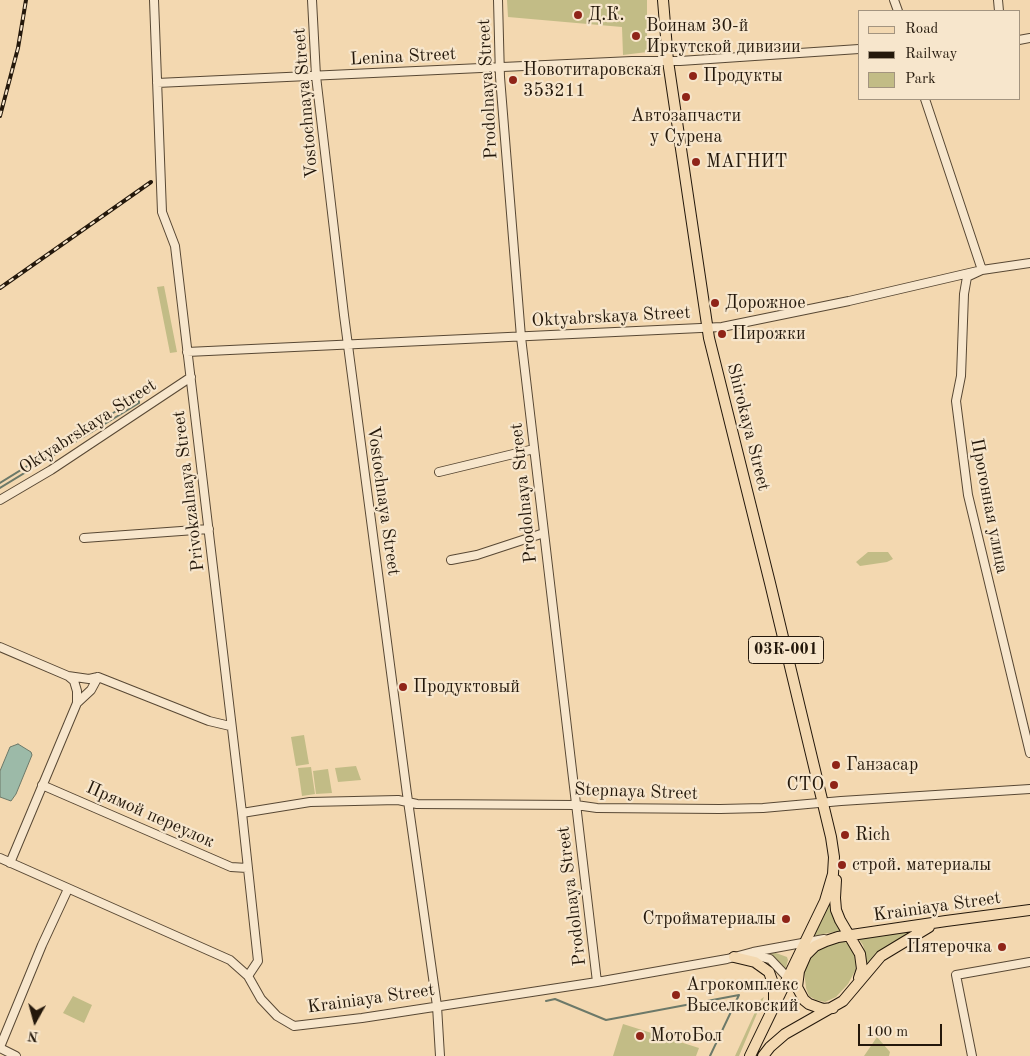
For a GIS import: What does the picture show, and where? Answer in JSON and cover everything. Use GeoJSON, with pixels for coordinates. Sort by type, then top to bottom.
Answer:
{"type":"FeatureCollection","features":[{"type":"Feature","properties":{"kind":"main road","name":"Shirokaya Street"},"geometry":{"type":"LineString","coordinates":[[663,0],[668,61],[706,327],[823,803],[834,857]]}},
{"type":"Feature","properties":{"kind":"main road","name":"03К-001"},"geometry":{"type":"LineString","coordinates":[[834,857],[838,869],[835,904],[840,920],[858,948],[862,961],[862,969],[857,984]]}},
{"type":"Feature","properties":{"kind":"main road","name":"03К-001"},"geometry":{"type":"LineString","coordinates":[[750,1056],[806,942],[828,891],[833,874],[834,857]]}},
{"type":"Feature","properties":{"kind":"main road","name":"Krainiaya Street"},"geometry":{"type":"LineString","coordinates":[[849,936],[1030,910]]}},
{"type":"Feature","properties":{"kind":"main road"},"geometry":{"type":"LineString","coordinates":[[840,920],[852,929],[876,932]]}},
{"type":"Feature","properties":{"kind":"main road"},"geometry":{"type":"LineString","coordinates":[[763,1056],[784,1034],[833,1008],[848,997],[875,961],[886,952],[923,929],[946,921]]}},
{"type":"Feature","properties":{"kind":"main road"},"geometry":{"type":"LineString","coordinates":[[799,971],[806,955],[815,946],[838,937],[849,936]]}},
{"type":"Feature","properties":{"kind":"main road"},"geometry":{"type":"LineString","coordinates":[[799,955],[798,987],[804,1000],[815,1008],[833,1008]]}},
{"type":"Feature","properties":{"kind":"main road","name":"03К-001"},"geometry":{"type":"LineString","coordinates":[[734,958],[755,962],[768,972],[774,986],[775,996],[772,1010]]}},
{"type":"Feature","properties":{"kind":"street","name":"Privokzalnaya Street"},"geometry":{"type":"LineString","coordinates":[[154,0],[162,212],[175,246],[209,529],[230,726],[242,813],[258,961],[248,976]]}},
{"type":"Feature","properties":{"kind":"street","name":"Vostochnaya Street"},"geometry":{"type":"LineString","coordinates":[[312,0],[316,76],[348,344],[408,802],[437,1006],[440,1056]]}},
{"type":"Feature","properties":{"kind":"street","name":"Prodolnaya Street"},"geometry":{"type":"LineString","coordinates":[[498,0],[500,67],[521,337],[597,982]]}},
{"type":"Feature","properties":{"kind":"street","name":"Lenina Street"},"geometry":{"type":"LineString","coordinates":[[157,84],[632,60],[668,61],[858,49]]}},
{"type":"Feature","properties":{"kind":"street"},"geometry":{"type":"LineString","coordinates":[[925,100],[982,270]]}},
{"type":"Feature","properties":{"kind":"street","name":"Oktyabrskaya Street"},"geometry":{"type":"LineString","coordinates":[[187,352],[722,327],[849,301],[982,270],[1030,262]]}},
{"type":"Feature","properties":{"kind":"street","name":"Прогонная улица"},"geometry":{"type":"LineString","coordinates":[[982,270],[967,277],[964,294],[961,376],[956,410],[968,495],[1030,753]]}},
{"type":"Feature","properties":{"kind":"street","name":"Oktyabrskaya Street"},"geometry":{"type":"LineString","coordinates":[[0,500],[50,470],[191,377]]}},
{"type":"Feature","properties":{"kind":"street"},"geometry":{"type":"LineString","coordinates":[[439,472],[534,449]]}},
{"type":"Feature","properties":{"kind":"street"},"geometry":{"type":"LineString","coordinates":[[84,538],[209,529]]}},
{"type":"Feature","properties":{"kind":"street"},"geometry":{"type":"LineString","coordinates":[[451,560],[477,555],[544,533]]}},
{"type":"Feature","properties":{"kind":"street"},"geometry":{"type":"LineString","coordinates":[[0,647],[68,676],[89,680],[98,677],[209,721],[230,726]]}},
{"type":"Feature","properties":{"kind":"street"},"geometry":{"type":"LineString","coordinates":[[10,863],[77,703],[78,692],[74,682],[68,676]]}},
{"type":"Feature","properties":{"kind":"street"},"geometry":{"type":"LineString","coordinates":[[77,703],[91,690],[98,677]]}},
{"type":"Feature","properties":{"kind":"street","name":"Прямой переулок"},"geometry":{"type":"LineString","coordinates":[[42,784],[231,867],[247,868]]}},
{"type":"Feature","properties":{"kind":"street","name":"Stepnaya Street"},"geometry":{"type":"LineString","coordinates":[[242,813],[310,802],[398,800],[417,804],[576,805],[597,808],[763,808],[1030,789]]}},
{"type":"Feature","properties":{"kind":"street","name":"Krainiaya Street"},"geometry":{"type":"LineString","coordinates":[[0,858],[230,960],[248,976],[261,999],[277,1016],[294,1026],[362,1018],[597,982],[734,958]]}},
{"type":"Feature","properties":{"kind":"street"},"geometry":{"type":"LineString","coordinates":[[16,1056],[0,1047],[42,944],[68,889]]}},
{"type":"Feature","properties":{"kind":"street"},"geometry":{"type":"LineString","coordinates":[[734,958],[753,952],[838,937]]}},
{"type":"Feature","properties":{"kind":"street"},"geometry":{"type":"LineString","coordinates":[[734,958],[752,956],[770,959],[788,978],[804,1000]]}},
{"type":"Feature","properties":{"kind":"street"},"geometry":{"type":"LineString","coordinates":[[972,1056],[956,975],[1030,962]]}},
{"type":"Feature","properties":{"kind":"green space"},"geometry":{"type":"Polygon","coordinates":[[[507,0],[647,0],[647,52],[623,55],[622,27],[508,17],[507,0]]]}},
{"type":"Feature","properties":{"kind":"green space"},"geometry":{"type":"Polygon","coordinates":[[[164,286],[177,352],[170,353],[157,287],[164,286]]]}},
{"type":"Feature","properties":{"kind":"green space"},"geometry":{"type":"Polygon","coordinates":[[[868,552],[888,552],[893,559],[887,562],[860,566],[856,562],[868,552]]]}},
{"type":"Feature","properties":{"kind":"green space"},"geometry":{"type":"Polygon","coordinates":[[[304,735],[309,764],[296,766],[291,737],[304,735]]]}},
{"type":"Feature","properties":{"kind":"green space"},"geometry":{"type":"Polygon","coordinates":[[[356,766],[361,780],[338,782],[335,768],[356,766]]]}},
{"type":"Feature","properties":{"kind":"green space"},"geometry":{"type":"Polygon","coordinates":[[[311,767],[315,794],[302,796],[298,768],[311,767]]]}},
{"type":"Feature","properties":{"kind":"green space"},"geometry":{"type":"Polygon","coordinates":[[[328,769],[332,793],[316,794],[313,771],[328,769]]]}},
{"type":"Feature","properties":{"kind":"green space"},"geometry":{"type":"Polygon","coordinates":[[[829,902],[832,913],[844,930],[814,936],[829,902]]]}},
{"type":"Feature","properties":{"kind":"green space"},"geometry":{"type":"Polygon","coordinates":[[[924,926],[885,948],[867,963],[863,945],[857,937],[924,926]]]}},
{"type":"Feature","properties":{"kind":"green space"},"geometry":{"type":"Polygon","coordinates":[[[837,941],[844,941],[855,951],[856,969],[848,984],[836,997],[825,1002],[816,1000],[809,996],[806,988],[804,970],[806,960],[817,949],[837,941]]]}},
{"type":"Feature","properties":{"kind":"green space"},"geometry":{"type":"Polygon","coordinates":[[[773,952],[787,957],[785,971],[763,953],[773,952]]]}},
{"type":"Feature","properties":{"kind":"green space"},"geometry":{"type":"Polygon","coordinates":[[[73,996],[92,1005],[84,1023],[63,1013],[73,996]]]}},
{"type":"Feature","properties":{"kind":"green space"},"geometry":{"type":"Polygon","coordinates":[[[764,997],[739,1056],[735,1056],[761,999],[764,997]]]}},
{"type":"Feature","properties":{"kind":"green space","name":"МотоБол"},"geometry":{"type":"Polygon","coordinates":[[[623,1024],[699,1048],[696,1056],[613,1056],[623,1024]]]}},
{"type":"Feature","properties":{"kind":"green space"},"geometry":{"type":"Polygon","coordinates":[[[877,1037],[890,1052],[889,1056],[864,1056],[877,1037]]]}},
{"type":"Feature","properties":{"kind":"shaded area"},"geometry":{"type":"Polygon","coordinates":[[[18,744],[31,752],[32,755],[16,794],[11,801],[0,797],[0,771],[10,747],[18,744]]]}},
{"type":"Feature","properties":{"kind":"waterway"},"geometry":{"type":"LineString","coordinates":[[0,483],[139,397],[139,403],[0,488]]}},
{"type":"Feature","properties":{"kind":"waterway"},"geometry":{"type":"LineString","coordinates":[[546,1001],[555,999],[606,1020],[739,995],[710,1056]]}},
{"type":"Feature","properties":{"kind":"railway"},"geometry":{"type":"LineString","coordinates":[[0,116],[18,48],[26,0]]}},
{"type":"Feature","properties":{"kind":"railway"},"geometry":{"type":"LineString","coordinates":[[0,288],[151,182]]}},
{"type":"Feature","properties":{"kind":"place","name":"Д.К."},"geometry":{"type":"Point","coordinates":[578,15]}},
{"type":"Feature","properties":{"kind":"place","name":"Воинам 30-й Иркутской дивизии"},"geometry":{"type":"Point","coordinates":[636,36]}},
{"type":"Feature","properties":{"kind":"place","name":"Продукты"},"geometry":{"type":"Point","coordinates":[693,76]}},
{"type":"Feature","properties":{"kind":"place","name":"Новотитаровская 353211"},"geometry":{"type":"Point","coordinates":[513,80]}},
{"type":"Feature","properties":{"kind":"place","name":"Автозапчасти у Сурена"},"geometry":{"type":"Point","coordinates":[686,97]}},
{"type":"Feature","properties":{"kind":"place","name":"МАГНИТ"},"geometry":{"type":"Point","coordinates":[696,162]}},
{"type":"Feature","properties":{"kind":"place","name":"Дорожное"},"geometry":{"type":"Point","coordinates":[715,303]}},
{"type":"Feature","properties":{"kind":"place","name":"Пирожки"},"geometry":{"type":"Point","coordinates":[722,334]}},
{"type":"Feature","properties":{"kind":"place","name":"Продуктовый"},"geometry":{"type":"Point","coordinates":[403,687]}},
{"type":"Feature","properties":{"kind":"place","name":"Ганзасар"},"geometry":{"type":"Point","coordinates":[836,765]}},
{"type":"Feature","properties":{"kind":"place","name":"СТО"},"geometry":{"type":"Point","coordinates":[834,785]}},
{"type":"Feature","properties":{"kind":"place","name":"Rich"},"geometry":{"type":"Point","coordinates":[845,835]}},
{"type":"Feature","properties":{"kind":"place","name":"строй. материалы"},"geometry":{"type":"Point","coordinates":[842,865]}},
{"type":"Feature","properties":{"kind":"place","name":"Стройматериалы"},"geometry":{"type":"Point","coordinates":[786,919]}},
{"type":"Feature","properties":{"kind":"place","name":"Пятерочка"},"geometry":{"type":"Point","coordinates":[1002,947]}},
{"type":"Feature","properties":{"kind":"place","name":"Агрокомплекс Выселковский"},"geometry":{"type":"Point","coordinates":[676,995]}},
{"type":"Feature","properties":{"kind":"place","name":"МотоБол"},"geometry":{"type":"Point","coordinates":[640,1036]}}]}
